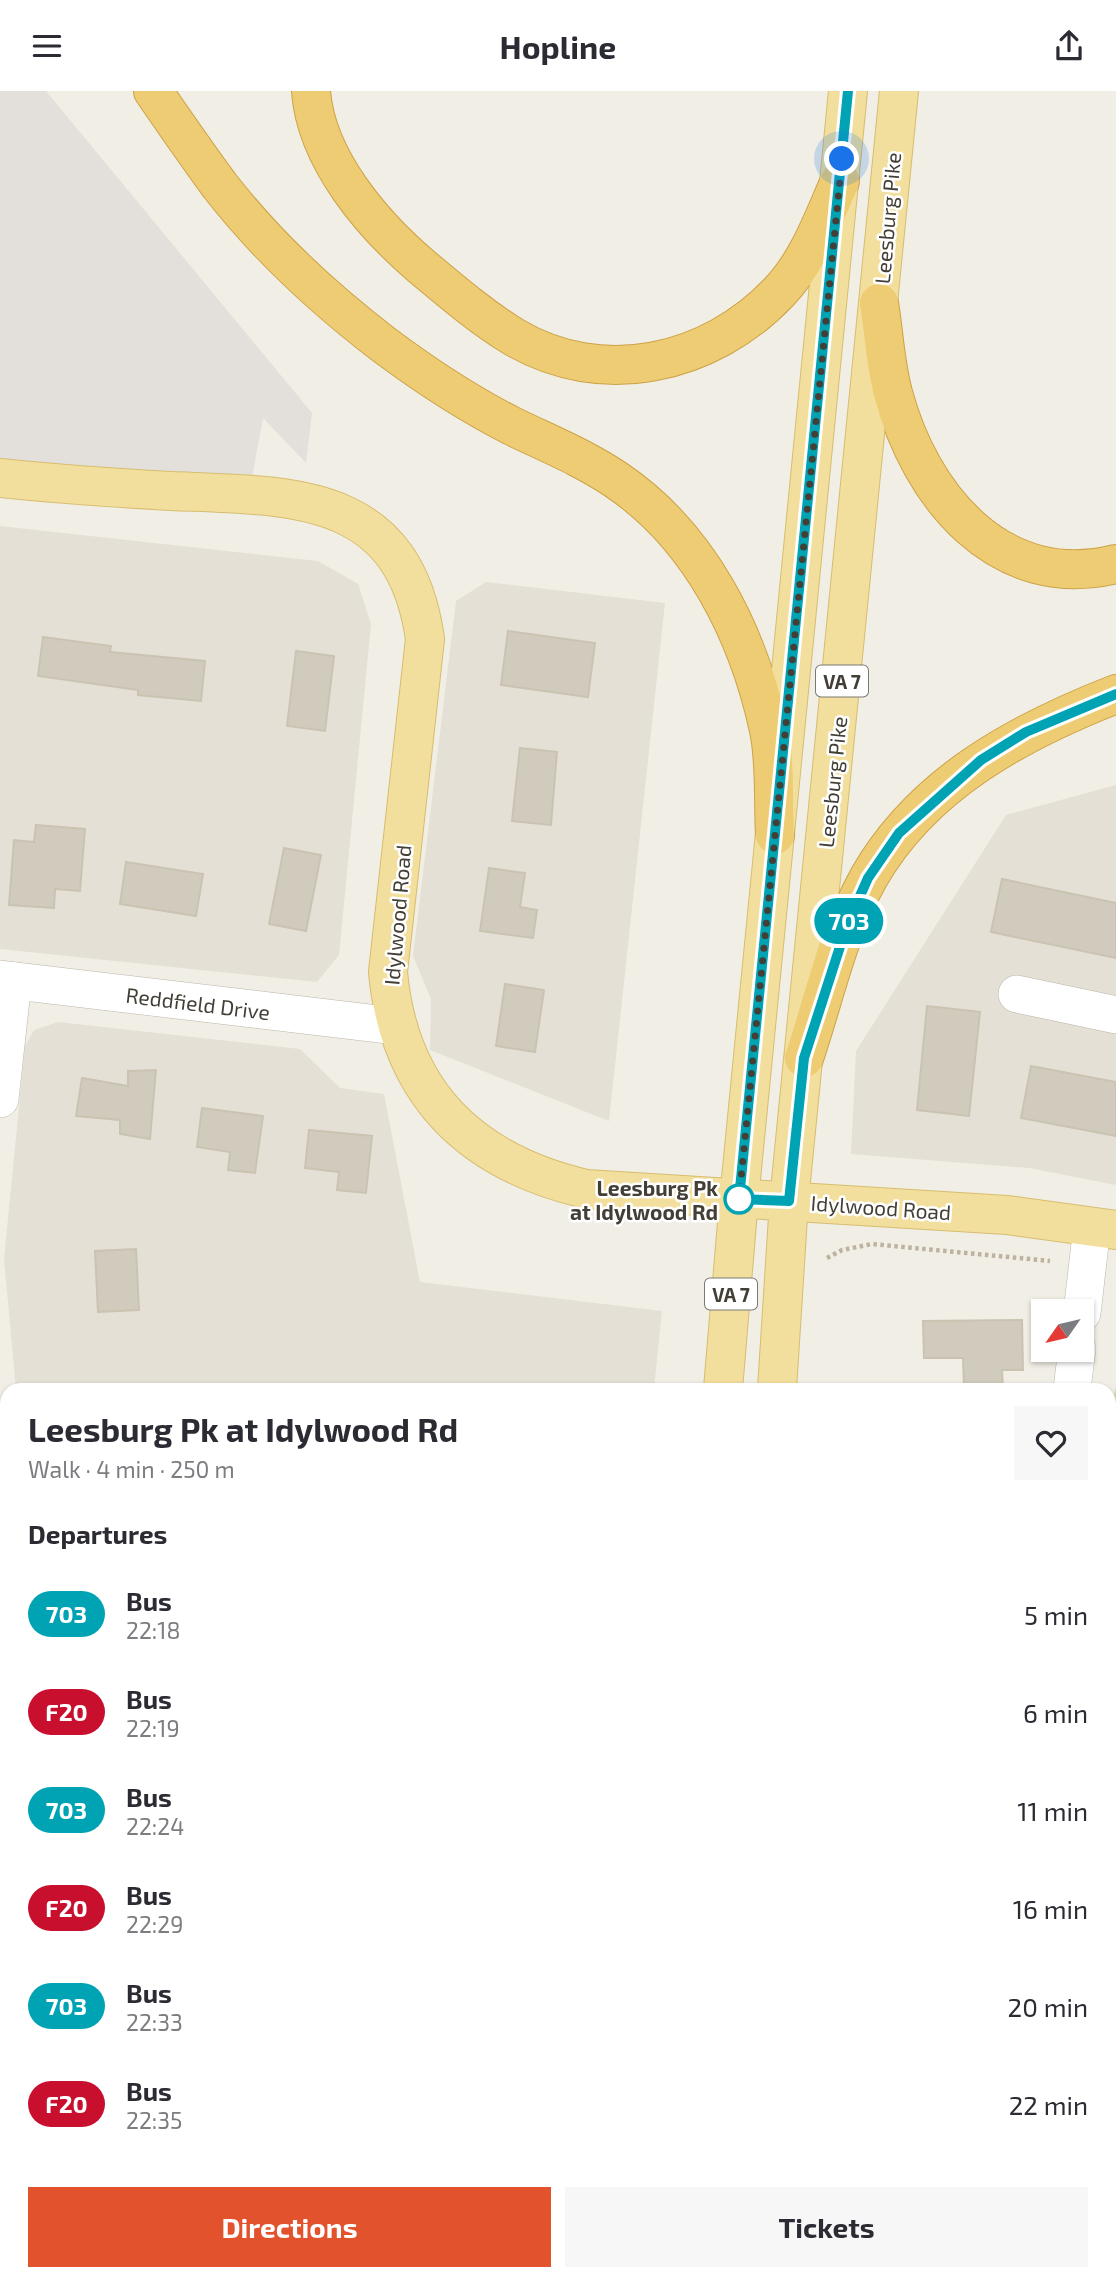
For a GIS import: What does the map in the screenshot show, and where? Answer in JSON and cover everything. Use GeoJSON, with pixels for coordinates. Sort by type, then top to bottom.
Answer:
{"type":"FeatureCollection","features":[{"type":"Feature","properties":{"kind":"highway"},"geometry":{"type":"LineString","coordinates":[[153,91],[221,187],[269,243],[322,293],[383,344],[448,390],[617,480],[656,513],[691,551],[717,590],[746,649],[769,731],[775,835]]}},
{"type":"Feature","properties":{"kind":"highway"},"geometry":{"type":"LineString","coordinates":[[311,91],[321,134],[338,169],[369,212],[407,254],[459,299],[515,337],[550,353],[589,363],[628,366],[664,361],[697,351],[731,332],[779,292],[808,250],[840,181]]}},
{"type":"Feature","properties":{"kind":"highway"},"geometry":{"type":"LineString","coordinates":[[879,303],[893,393],[917,460],[943,501],[965,525],[992,545],[1024,560],[1060,568],[1096,569],[1116,564]]}},
{"type":"Feature","properties":{"kind":"highway"},"geometry":{"type":"LineString","coordinates":[[804,1058],[847,925],[868,878],[899,833],[981,760],[1026,732],[1116,694]]}},
{"type":"Feature","properties":{"kind":"main road","name":"VA 7"},"geometry":{"type":"LineString","coordinates":[[724,1383],[739,1199],[848,91]]}},
{"type":"Feature","properties":{"kind":"main road","name":"Leesburg Pike"},"geometry":{"type":"LineString","coordinates":[[777,1383],[789,1201],[899,91]]}},
{"type":"Feature","properties":{"kind":"main road","name":"Idylwood Road"},"geometry":{"type":"LineString","coordinates":[[0,478],[94,488],[259,495],[317,503],[345,513],[370,529],[393,551],[411,579],[421,609],[425,639],[388,972],[395,1026],[408,1060],[425,1089],[453,1120],[484,1147],[514,1165],[548,1180],[586,1189],[1007,1215],[1104,1228]]}},
{"type":"Feature","properties":{"kind":"street","name":"Reddfield Drive"},"geometry":{"type":"LineString","coordinates":[[7,980],[395,1026]]}},
{"type":"Feature","properties":{"kind":"street"},"geometry":{"type":"LineString","coordinates":[[0,1099],[7,980]]}},
{"type":"Feature","properties":{"kind":"street"},"geometry":{"type":"LineString","coordinates":[[1017,994],[1116,1015]]}},
{"type":"Feature","properties":{"kind":"street"},"geometry":{"type":"LineString","coordinates":[[1086,1299],[1104,1228]]}},
{"type":"Feature","properties":{"kind":"street"},"geometry":{"type":"LineString","coordinates":[[1073,1383],[1075,1362]]}},
{"type":"Feature","properties":{"kind":"path"},"geometry":{"type":"LineString","coordinates":[[827,1258],[842,1250],[872,1244],[1050,1261]]}},
{"type":"Feature","properties":{"kind":"shaded area"},"geometry":{"type":"Polygon","coordinates":[[[0,91],[46,91],[312,413],[306,463],[263,418],[249,494],[0,465],[0,91]]]}},
{"type":"Feature","properties":{"kind":"shaded area"},"geometry":{"type":"Polygon","coordinates":[[[0,526],[318,561],[358,584],[371,624],[339,955],[317,982],[0,949],[0,526]]]}},
{"type":"Feature","properties":{"kind":"shaded area"},"geometry":{"type":"Polygon","coordinates":[[[486,582],[665,603],[609,1121],[430,1050],[431,999],[413,956],[456,601],[486,582]]]}},
{"type":"Feature","properties":{"kind":"shaded area"},"geometry":{"type":"Polygon","coordinates":[[[1116,785],[1116,1185],[1029,1168],[851,1154],[856,1051],[1006,815],[1116,785]]]}},
{"type":"Feature","properties":{"kind":"shaded area"},"geometry":{"type":"Polygon","coordinates":[[[58,1022],[300,1049],[340,1088],[384,1094],[420,1282],[662,1311],[655,1383],[15,1383],[4,1259],[25,1046],[34,1030],[58,1022]]]}},
{"type":"Feature","properties":{"kind":"building"},"geometry":{"type":"Polygon","coordinates":[[[508,631],[595,643],[588,697],[501,685],[508,631]]]}},
{"type":"Feature","properties":{"kind":"building"},"geometry":{"type":"Polygon","coordinates":[[[43,637],[111,646],[110,652],[205,661],[201,701],[138,695],[138,690],[38,676],[43,637]]]}},
{"type":"Feature","properties":{"kind":"building"},"geometry":{"type":"Polygon","coordinates":[[[296,651],[334,656],[325,731],[287,726],[296,651]]]}},
{"type":"Feature","properties":{"kind":"building"},"geometry":{"type":"Polygon","coordinates":[[[520,748],[557,752],[551,825],[512,821],[520,748]]]}},
{"type":"Feature","properties":{"kind":"building"},"geometry":{"type":"Polygon","coordinates":[[[36,825],[85,829],[80,891],[55,889],[54,908],[9,905],[14,840],[34,842],[36,825]]]}},
{"type":"Feature","properties":{"kind":"building"},"geometry":{"type":"Polygon","coordinates":[[[284,848],[321,855],[306,931],[269,924],[284,848]]]}},
{"type":"Feature","properties":{"kind":"building"},"geometry":{"type":"Polygon","coordinates":[[[126,862],[203,874],[196,916],[120,904],[126,862]]]}},
{"type":"Feature","properties":{"kind":"building"},"geometry":{"type":"Polygon","coordinates":[[[489,868],[525,873],[520,907],[537,910],[533,938],[480,931],[489,868]]]}},
{"type":"Feature","properties":{"kind":"building"},"geometry":{"type":"Polygon","coordinates":[[[1002,879],[1116,903],[1116,958],[991,932],[1002,879]]]}},
{"type":"Feature","properties":{"kind":"building"},"geometry":{"type":"Polygon","coordinates":[[[505,984],[544,990],[535,1052],[496,1046],[505,984]]]}},
{"type":"Feature","properties":{"kind":"building"},"geometry":{"type":"Polygon","coordinates":[[[927,1006],[980,1012],[969,1116],[917,1110],[927,1006]]]}},
{"type":"Feature","properties":{"kind":"building"},"geometry":{"type":"Polygon","coordinates":[[[1031,1066],[1116,1082],[1116,1136],[1021,1118],[1031,1066]]]}},
{"type":"Feature","properties":{"kind":"building"},"geometry":{"type":"Polygon","coordinates":[[[156,1070],[150,1139],[120,1134],[120,1120],[76,1116],[82,1078],[128,1086],[128,1071],[156,1070]]]}},
{"type":"Feature","properties":{"kind":"building"},"geometry":{"type":"Polygon","coordinates":[[[202,1108],[263,1116],[255,1173],[228,1170],[230,1152],[197,1147],[202,1108]]]}},
{"type":"Feature","properties":{"kind":"building"},"geometry":{"type":"Polygon","coordinates":[[[309,1130],[372,1136],[366,1193],[337,1190],[339,1172],[305,1168],[309,1130]]]}},
{"type":"Feature","properties":{"kind":"building"},"geometry":{"type":"Polygon","coordinates":[[[136,1249],[139,1310],[98,1312],[95,1251],[136,1249]]]}},
{"type":"Feature","properties":{"kind":"building"},"geometry":{"type":"Polygon","coordinates":[[[1022,1320],[1023,1370],[1002,1370],[1003,1383],[964,1383],[963,1358],[924,1358],[923,1321],[1022,1320]]]}},
{"type":"Feature","properties":{"kind":"bus line","name":"703"},"geometry":{"type":"LineString","coordinates":[[848,91],[739,1199],[789,1201],[804,1058],[847,925],[868,878],[899,833],[940,793],[981,760],[1026,732],[1116,694]]}},
{"type":"Feature","properties":{"kind":"place","name":"Leesburg Pk at Idylwood Rd"},"geometry":{"type":"Point","coordinates":[739,1199]}},
{"type":"Feature","properties":{"kind":"route"},"geometry":{"type":"LineString","coordinates":[[739,1199],[842,159]]}}]}
